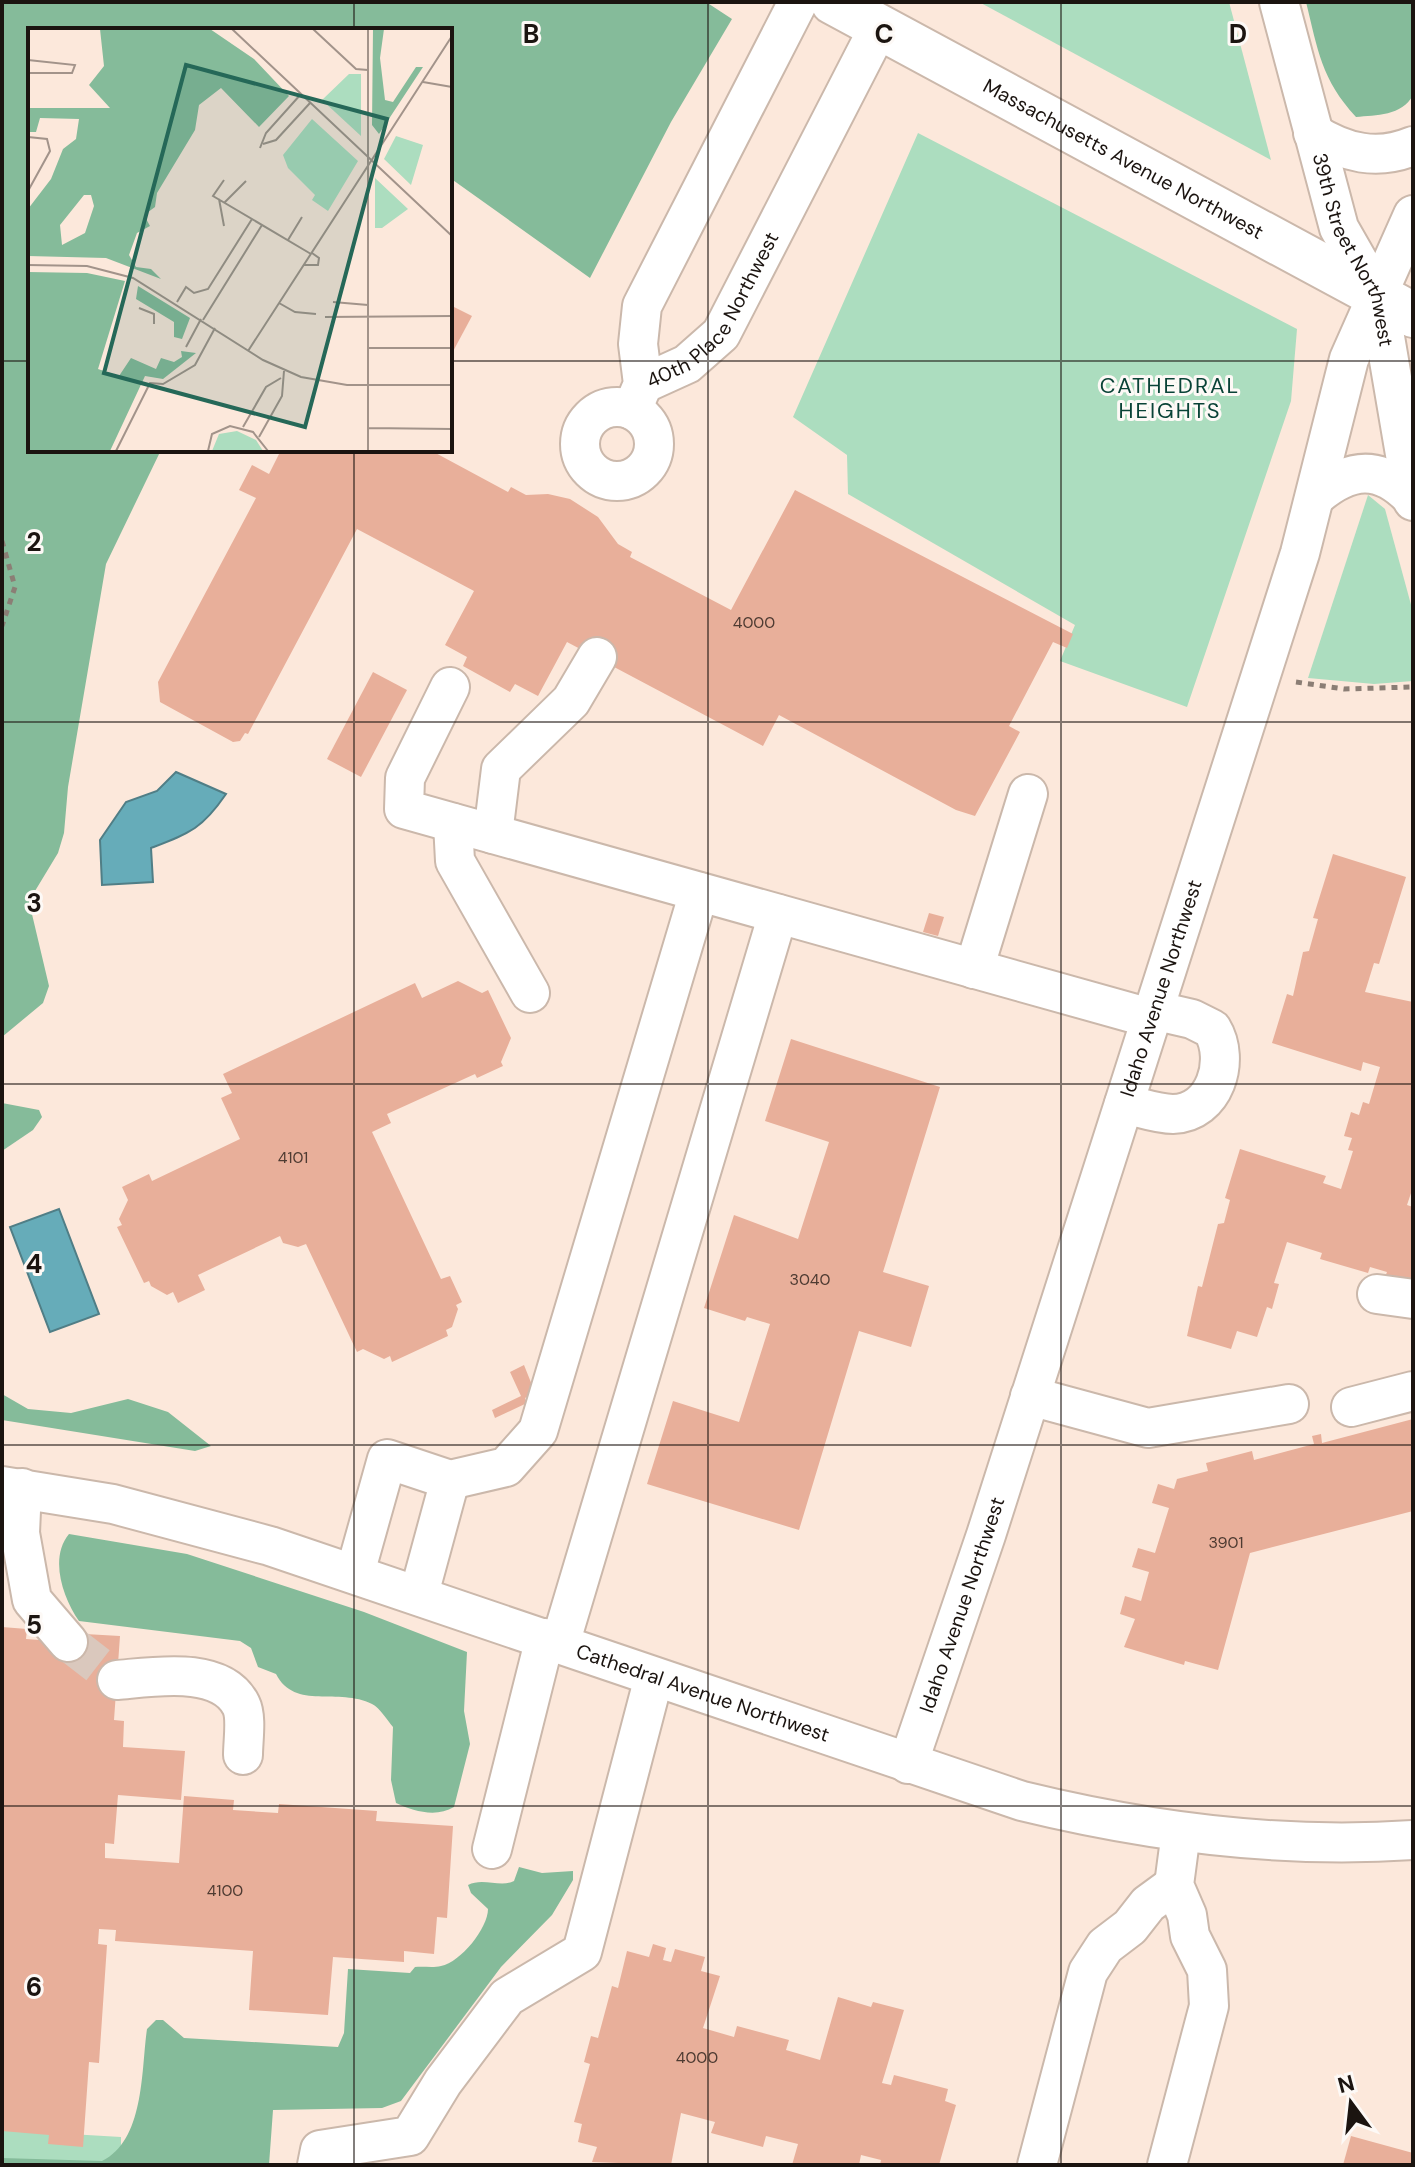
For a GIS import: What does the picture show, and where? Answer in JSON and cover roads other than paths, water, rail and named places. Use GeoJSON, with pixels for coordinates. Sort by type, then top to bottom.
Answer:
{"type":"FeatureCollection","features":[{"type":"Feature","properties":{"kind":"main road","name":"Massachusetts Avenue Northwest"},"geometry":{"type":"LineString","coordinates":[[833,2],[1396,306]]}},
{"type":"Feature","properties":{"kind":"street","name":"40th Place Northwest"},"geometry":{"type":"LineString","coordinates":[[798,2],[642,306],[637,397],[687,364],[721,334],[879,27]]}},
{"type":"Feature","properties":{"kind":"street","name":"39th Street Northwest"},"geometry":{"type":"LineString","coordinates":[[1279,2],[1339,228],[1396,306],[1413,500]]}},
{"type":"Feature","properties":{"kind":"street"},"geometry":{"type":"LineString","coordinates":[[1313,133],[1353,153],[1381,155],[1413,146]]}},
{"type":"Feature","properties":{"kind":"street","name":"Idaho Avenue Northwest"},"geometry":{"type":"LineString","coordinates":[[908,1764],[1030,1396],[1261,673],[1315,497],[1349,359],[1396,306],[1413,215]]}},
{"type":"Feature","properties":{"kind":"street"},"geometry":{"type":"LineString","coordinates":[[1315,497],[1335,481],[1358,474],[1386,477],[1413,500]]}},
{"type":"Feature","properties":{"kind":"street"},"geometry":{"type":"LineString","coordinates":[[493,834],[501,769],[571,701],[597,657]]}},
{"type":"Feature","properties":{"kind":"street"},"geometry":{"type":"LineString","coordinates":[[450,687],[405,778],[404,809],[974,969],[1152,1014],[1192,1019],[1212,1029],[1221,1054],[1218,1082],[1196,1105],[1176,1114],[1124,1104]]}},
{"type":"Feature","properties":{"kind":"street"},"geometry":{"type":"LineString","coordinates":[[974,969],[1028,794]]}},
{"type":"Feature","properties":{"kind":"street"},"geometry":{"type":"LineString","coordinates":[[453,823],[455,861],[530,993]]}},
{"type":"Feature","properties":{"kind":"street"},"geometry":{"type":"LineString","coordinates":[[355,1573],[387,1459],[450,1480],[506,1467],[538,1431],[699,892]]}},
{"type":"Feature","properties":{"kind":"street"},"geometry":{"type":"LineString","coordinates":[[492,1849],[552,1641],[778,914]]}},
{"type":"Feature","properties":{"kind":"street"},"geometry":{"type":"LineString","coordinates":[[1351,1407],[1413,1391]]}},
{"type":"Feature","properties":{"kind":"street"},"geometry":{"type":"LineString","coordinates":[[1030,1396],[1148,1428],[1289,1404]]}},
{"type":"Feature","properties":{"kind":"street"},"geometry":{"type":"LineString","coordinates":[[419,1594],[450,1480]]}},
{"type":"Feature","properties":{"kind":"street"},"geometry":{"type":"LineString","coordinates":[[12,1487],[32,1600],[68,1642]]}},
{"type":"Feature","properties":{"kind":"street","name":"Cathedral Avenue Northwest"},"geometry":{"type":"LineString","coordinates":[[12,1487],[162,1516],[355,1573],[1022,1801],[1181,1832],[1304,1841],[1413,1840]]}},
{"type":"Feature","properties":{"kind":"street"},"geometry":{"type":"LineString","coordinates":[[317,2165],[320,2150],[410,2136],[443,2082],[507,1997],[582,1952],[654,1677]]}},
{"type":"Feature","properties":{"kind":"street"},"geometry":{"type":"LineString","coordinates":[[117,1680],[200,1678],[230,1690],[243,1707],[243,1755]]}},
{"type":"Feature","properties":{"kind":"street"},"geometry":{"type":"LineString","coordinates":[[1167,2165],[1209,2006],[1207,1970],[1190,1936],[1187,1915],[1174,1885],[1181,1832]]}},
{"type":"Feature","properties":{"kind":"street"},"geometry":{"type":"LineString","coordinates":[[1037,2165],[1088,1972],[1105,1946],[1130,1927],[1148,1904],[1174,1885]]}},
{"type":"Feature","properties":{"kind":"water"},"geometry":{"type":"Polygon","coordinates":[[[176,772],[226,794],[202,823],[151,848],[153,882],[102,885],[100,840],[126,802],[157,791],[176,772]]]}},
{"type":"Feature","properties":{"kind":"water"},"geometry":{"type":"Polygon","coordinates":[[[59,1209],[99,1314],[50,1332],[10,1227],[59,1209]]]}},
{"type":"Feature","properties":{"kind":"tunnel"},"geometry":{"type":"LineString","coordinates":[[68,1642],[117,1680]]}},
{"type":"Feature","properties":{"kind":"district","name":"CATHEDRAL HEIGHTS"},"geometry":{"type":"Point","coordinates":[1170,398]}}]}
